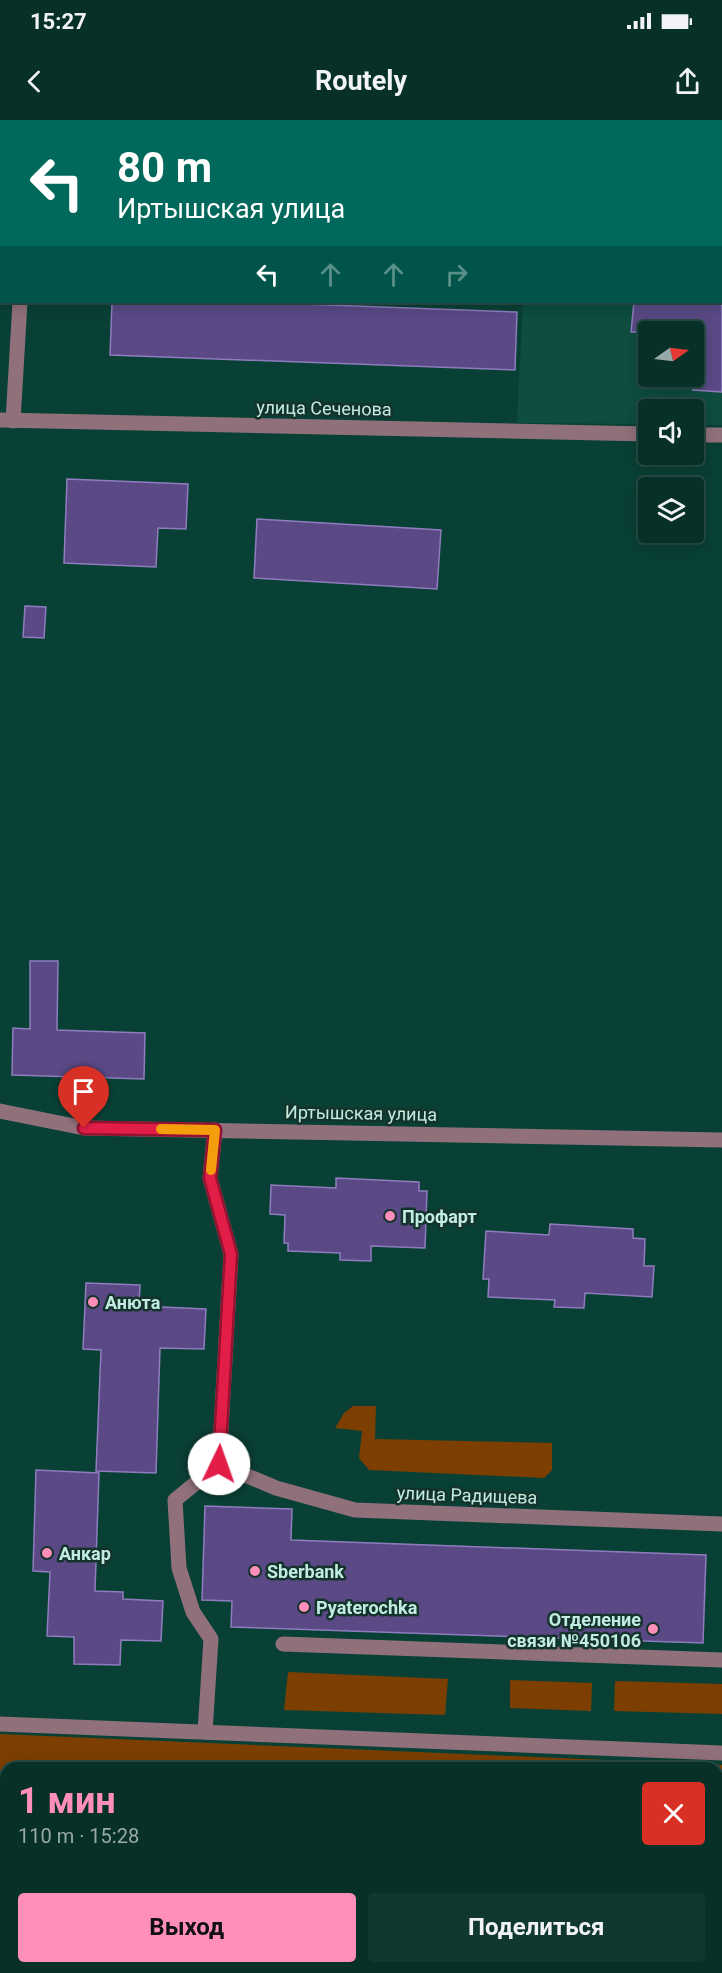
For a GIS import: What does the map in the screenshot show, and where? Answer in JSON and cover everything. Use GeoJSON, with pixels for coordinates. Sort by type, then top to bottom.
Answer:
{"type":"FeatureCollection","features":[{"type":"Feature","properties":{"kind":"street"},"geometry":{"type":"LineString","coordinates":[[6,421],[20,303]]}},
{"type":"Feature","properties":{"kind":"street","name":"улица Сеченова"},"geometry":{"type":"LineString","coordinates":[[6,421],[638,434]]}},
{"type":"Feature","properties":{"kind":"street"},"geometry":{"type":"LineString","coordinates":[[704,435],[722,435]]}},
{"type":"Feature","properties":{"kind":"street","name":"Иртышская улица"},"geometry":{"type":"LineString","coordinates":[[0,1111],[84,1128],[722,1140]]}},
{"type":"Feature","properties":{"kind":"street"},"geometry":{"type":"LineString","coordinates":[[205,1732],[211,1639],[193,1612],[179,1568],[175,1500],[219,1464],[231,1254],[210,1178],[215,1130]]}},
{"type":"Feature","properties":{"kind":"street","name":"улица Радищева"},"geometry":{"type":"LineString","coordinates":[[219,1464],[276,1488],[355,1510],[722,1524]]}},
{"type":"Feature","properties":{"kind":"street"},"geometry":{"type":"LineString","coordinates":[[283,1644],[722,1660]]}},
{"type":"Feature","properties":{"kind":"street"},"geometry":{"type":"LineString","coordinates":[[0,1724],[722,1753]]}},
{"type":"Feature","properties":{"kind":"shaded area"},"geometry":{"type":"Polygon","coordinates":[[[523,303],[722,303],[722,425],[704,425],[704,399],[638,399],[638,424],[517,423],[523,303]]]}},
{"type":"Feature","properties":{"kind":"shaded area"},"geometry":{"type":"Polygon","coordinates":[[[353,1406],[376,1406],[375,1439],[552,1443],[552,1470],[544,1478],[369,1470],[359,1458],[362,1431],[335,1428],[344,1413],[353,1406]]]}},
{"type":"Feature","properties":{"kind":"shaded area"},"geometry":{"type":"Polygon","coordinates":[[[288,1672],[448,1679],[445,1715],[284,1710],[288,1672]]]}},
{"type":"Feature","properties":{"kind":"shaded area"},"geometry":{"type":"Polygon","coordinates":[[[510,1680],[592,1683],[591,1711],[510,1708],[510,1680]]]}},
{"type":"Feature","properties":{"kind":"shaded area"},"geometry":{"type":"Polygon","coordinates":[[[615,1681],[722,1684],[722,1714],[614,1711],[615,1681]]]}},
{"type":"Feature","properties":{"kind":"shaded area"},"geometry":{"type":"Polygon","coordinates":[[[0,1734],[652,1762],[0,1762],[0,1734]]]}},
{"type":"Feature","properties":{"kind":"building"},"geometry":{"type":"Polygon","coordinates":[[[112,303],[273,303],[517,312],[515,370],[110,355],[112,303]]]}},
{"type":"Feature","properties":{"kind":"building"},"geometry":{"type":"Polygon","coordinates":[[[634,303],[722,303],[722,392],[693,390],[693,387],[704,387],[704,321],[638,321],[638,332],[631,332],[634,303]]]}},
{"type":"Feature","properties":{"kind":"building"},"geometry":{"type":"Polygon","coordinates":[[[67,479],[188,484],[186,529],[158,528],[156,567],[64,563],[67,479]]]}},
{"type":"Feature","properties":{"kind":"building"},"geometry":{"type":"Polygon","coordinates":[[[257,519],[441,530],[437,589],[254,578],[257,519]]]}},
{"type":"Feature","properties":{"kind":"building"},"geometry":{"type":"Polygon","coordinates":[[[25,606],[46,607],[44,638],[23,637],[25,606]]]}},
{"type":"Feature","properties":{"kind":"building"},"geometry":{"type":"Polygon","coordinates":[[[30,961],[58,961],[57,1030],[145,1033],[144,1079],[12,1075],[13,1028],[30,1029],[30,961]]]}},
{"type":"Feature","properties":{"kind":"building"},"geometry":{"type":"Polygon","coordinates":[[[336,1178],[419,1182],[419,1191],[427,1191],[425,1248],[371,1246],[371,1261],[340,1260],[340,1253],[288,1251],[288,1243],[284,1243],[285,1215],[270,1214],[271,1185],[336,1188],[336,1178]]]}},
{"type":"Feature","properties":{"kind":"building"},"geometry":{"type":"Polygon","coordinates":[[[550,1224],[633,1229],[633,1238],[645,1239],[644,1266],[654,1266],[652,1297],[585,1293],[584,1308],[554,1307],[555,1300],[488,1297],[489,1279],[483,1279],[486,1231],[549,1235],[550,1224]]]}},
{"type":"Feature","properties":{"kind":"building"},"geometry":{"type":"Polygon","coordinates":[[[86,1283],[140,1285],[139,1306],[206,1309],[204,1349],[160,1348],[156,1473],[96,1471],[101,1350],[83,1349],[86,1283]]]}},
{"type":"Feature","properties":{"kind":"building"},"geometry":{"type":"Polygon","coordinates":[[[36,1470],[99,1473],[95,1591],[123,1592],[123,1599],[163,1601],[161,1641],[121,1640],[120,1665],[74,1664],[74,1637],[47,1636],[50,1572],[33,1571],[36,1470]]]}},
{"type":"Feature","properties":{"kind":"building"},"geometry":{"type":"Polygon","coordinates":[[[205,1506],[292,1509],[291,1540],[706,1555],[703,1643],[231,1627],[232,1601],[202,1600],[205,1506]]]}},
{"type":"Feature","properties":{"kind":"slow traffic"},"geometry":{"type":"LineString","coordinates":[[161,1129],[215,1130],[211,1170]]}},
{"type":"Feature","properties":{"kind":"place","name":"Профарт"},"geometry":{"type":"Point","coordinates":[390,1216]}},
{"type":"Feature","properties":{"kind":"place","name":"Анюта"},"geometry":{"type":"Point","coordinates":[93,1302]}},
{"type":"Feature","properties":{"kind":"place","name":"Анкар"},"geometry":{"type":"Point","coordinates":[47,1553]}},
{"type":"Feature","properties":{"kind":"place","name":"Sberbank"},"geometry":{"type":"Point","coordinates":[255,1571]}},
{"type":"Feature","properties":{"kind":"place","name":"Pyaterochka"},"geometry":{"type":"Point","coordinates":[304,1607]}},
{"type":"Feature","properties":{"kind":"place","name":"Отделение связи №450106"},"geometry":{"type":"Point","coordinates":[653,1629]}},
{"type":"Feature","properties":{"kind":"route"},"geometry":{"type":"LineString","coordinates":[[84,1128],[215,1130],[210,1178],[231,1254],[219,1464]]}}]}
